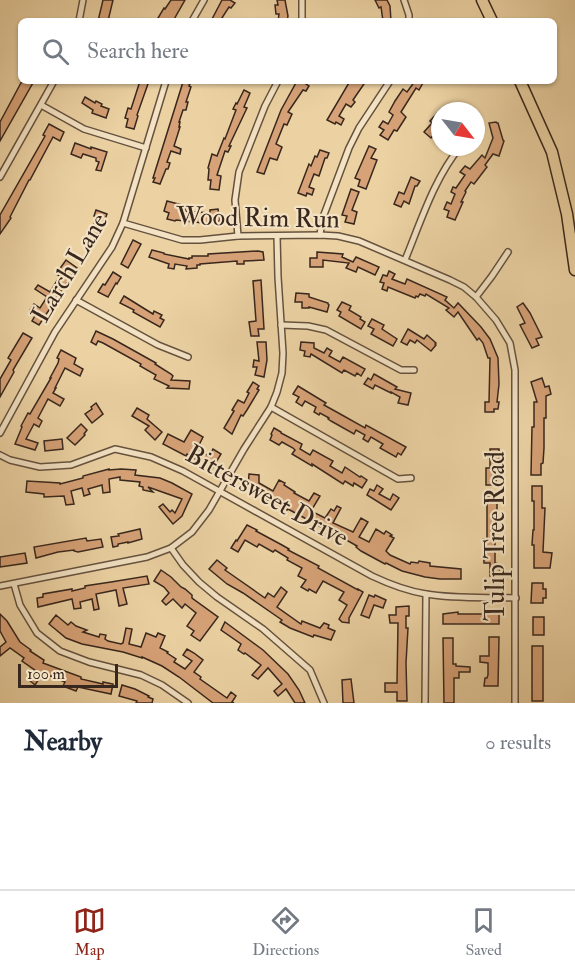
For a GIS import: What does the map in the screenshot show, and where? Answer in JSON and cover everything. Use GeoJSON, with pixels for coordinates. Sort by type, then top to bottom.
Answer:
{"type":"FeatureCollection","features":[{"type":"Feature","properties":{"kind":"highway"},"geometry":{"type":"LineString","coordinates":[[482,0],[491,18]]}},
{"type":"Feature","properties":{"kind":"highway"},"geometry":{"type":"LineString","coordinates":[[521,84],[552,152],[567,214],[575,270]]}},
{"type":"Feature","properties":{"kind":"street"},"geometry":{"type":"LineString","coordinates":[[80,18],[83,0]]}},
{"type":"Feature","properties":{"kind":"street"},"geometry":{"type":"LineString","coordinates":[[194,18],[204,0]]}},
{"type":"Feature","properties":{"kind":"street"},"geometry":{"type":"LineString","coordinates":[[302,0],[302,18]]}},
{"type":"Feature","properties":{"kind":"street"},"geometry":{"type":"LineString","coordinates":[[404,0],[409,18]]}},
{"type":"Feature","properties":{"kind":"street"},"geometry":{"type":"LineString","coordinates":[[0,177],[5,161],[52,84]]}},
{"type":"Feature","properties":{"kind":"street","name":"Larch Lane"},"geometry":{"type":"LineString","coordinates":[[0,433],[55,332],[112,247],[123,223],[165,84]]}},
{"type":"Feature","properties":{"kind":"street"},"geometry":{"type":"LineString","coordinates":[[238,236],[235,200],[239,172],[265,106],[276,84]]}},
{"type":"Feature","properties":{"kind":"street"},"geometry":{"type":"LineString","coordinates":[[320,235],[322,220],[359,128],[388,84]]}},
{"type":"Feature","properties":{"kind":"street"},"geometry":{"type":"LineString","coordinates":[[41,105],[84,129],[146,148]]}},
{"type":"Feature","properties":{"kind":"street"},"geometry":{"type":"LineString","coordinates":[[405,260],[440,176],[452,156]]}},
{"type":"Feature","properties":{"kind":"street","name":"Wood Rim Run"},"geometry":{"type":"LineString","coordinates":[[123,223],[182,240],[238,236],[320,235],[359,241],[464,287],[496,320],[510,343],[515,370]]}},
{"type":"Feature","properties":{"kind":"street"},"geometry":{"type":"LineString","coordinates":[[0,586],[147,557],[171,548],[192,532],[220,492],[271,407],[277,392],[282,373],[283,353],[277,236]]}},
{"type":"Feature","properties":{"kind":"street"},"geometry":{"type":"LineString","coordinates":[[476,297],[508,252]]}},
{"type":"Feature","properties":{"kind":"street"},"geometry":{"type":"LineString","coordinates":[[76,300],[158,345],[188,357]]}},
{"type":"Feature","properties":{"kind":"street"},"geometry":{"type":"LineString","coordinates":[[281,325],[308,326],[326,330],[401,370],[414,370]]}},
{"type":"Feature","properties":{"kind":"street","name":"Tulip Tree Road"},"geometry":{"type":"LineString","coordinates":[[515,370],[515,703]]}},
{"type":"Feature","properties":{"kind":"street"},"geometry":{"type":"LineString","coordinates":[[271,407],[398,478],[411,478]]}},
{"type":"Feature","properties":{"kind":"street","name":"Bittersweet Drive"},"geometry":{"type":"LineString","coordinates":[[0,455],[10,460],[40,467],[71,465],[115,449],[151,457],[183,471],[372,576],[399,588],[426,594],[516,598]]}},
{"type":"Feature","properties":{"kind":"street"},"geometry":{"type":"LineString","coordinates":[[171,548],[199,582],[263,629],[310,670],[324,703]]}},
{"type":"Feature","properties":{"kind":"street"},"geometry":{"type":"LineString","coordinates":[[14,584],[20,605],[37,633],[60,651],[89,662],[141,675],[162,685],[188,703]]}},
{"type":"Feature","properties":{"kind":"street"},"geometry":{"type":"LineString","coordinates":[[425,703],[426,594]]}},
{"type":"Feature","properties":{"kind":"building"},"geometry":{"type":"Polygon","coordinates":[[[103,0],[113,0],[109,18],[99,18],[103,0]]]}},
{"type":"Feature","properties":{"kind":"building"},"geometry":{"type":"Polygon","coordinates":[[[171,0],[185,0],[175,18],[158,18],[171,0]]]}},
{"type":"Feature","properties":{"kind":"building"},"geometry":{"type":"Polygon","coordinates":[[[222,0],[235,3],[231,8],[229,7],[222,18],[213,18],[222,0]]]}},
{"type":"Feature","properties":{"kind":"building"},"geometry":{"type":"Polygon","coordinates":[[[277,0],[285,0],[288,18],[278,18],[275,5],[278,5],[277,0]]]}},
{"type":"Feature","properties":{"kind":"building"},"geometry":{"type":"Polygon","coordinates":[[[375,0],[387,0],[391,18],[383,18],[381,7],[379,8],[375,0]]]}},
{"type":"Feature","properties":{"kind":"building"},"geometry":{"type":"Polygon","coordinates":[[[20,84],[32,84],[0,141],[0,122],[20,84]]]}},
{"type":"Feature","properties":{"kind":"building"},"geometry":{"type":"Polygon","coordinates":[[[139,84],[148,84],[134,129],[126,127],[128,119],[125,118],[128,108],[131,109],[139,84]]]}},
{"type":"Feature","properties":{"kind":"building"},"geometry":{"type":"Polygon","coordinates":[[[182,84],[190,84],[186,110],[183,110],[179,122],[180,127],[174,146],[181,149],[180,154],[171,151],[167,162],[170,163],[168,169],[160,184],[153,182],[155,178],[153,178],[182,84]]]}},
{"type":"Feature","properties":{"kind":"building"},"geometry":{"type":"Polygon","coordinates":[[[295,84],[309,86],[306,91],[303,90],[288,112],[292,114],[287,125],[284,124],[276,144],[282,147],[277,160],[270,158],[264,174],[257,172],[281,110],[295,84]]]}},
{"type":"Feature","properties":{"kind":"building"},"geometry":{"type":"Polygon","coordinates":[[[348,84],[364,84],[353,100],[355,102],[351,107],[346,104],[339,116],[344,119],[341,125],[327,120],[348,84]]]}},
{"type":"Feature","properties":{"kind":"building"},"geometry":{"type":"Polygon","coordinates":[[[413,84],[422,84],[419,90],[416,88],[401,112],[406,117],[388,140],[380,135],[384,130],[379,127],[383,121],[388,124],[393,115],[389,112],[395,101],[403,89],[407,92],[413,84]]]}},
{"type":"Feature","properties":{"kind":"building"},"geometry":{"type":"Polygon","coordinates":[[[244,90],[250,93],[244,107],[247,108],[228,152],[225,151],[217,175],[221,176],[219,190],[210,189],[211,180],[208,180],[208,168],[212,154],[217,156],[236,110],[233,109],[244,90]]]}},
{"type":"Feature","properties":{"kind":"building"},"geometry":{"type":"Polygon","coordinates":[[[85,97],[109,109],[106,118],[92,113],[93,110],[82,103],[85,97]]]}},
{"type":"Feature","properties":{"kind":"building"},"geometry":{"type":"Polygon","coordinates":[[[489,123],[498,123],[504,141],[499,156],[493,154],[485,165],[487,167],[474,184],[471,182],[465,191],[455,220],[447,217],[449,211],[444,209],[447,202],[451,204],[455,194],[451,192],[453,187],[456,188],[465,175],[460,172],[465,166],[470,169],[481,156],[485,158],[493,138],[489,123]]]}},
{"type":"Feature","properties":{"kind":"building"},"geometry":{"type":"Polygon","coordinates":[[[49,124],[64,132],[60,141],[53,137],[11,218],[0,234],[0,215],[45,136],[43,135],[49,124]]]}},
{"type":"Feature","properties":{"kind":"building"},"geometry":{"type":"Polygon","coordinates":[[[431,124],[431,138],[424,132],[431,124]]]}},
{"type":"Feature","properties":{"kind":"building"},"geometry":{"type":"Polygon","coordinates":[[[75,143],[107,152],[101,171],[96,170],[99,162],[96,158],[83,154],[81,158],[71,154],[75,143]]]}},
{"type":"Feature","properties":{"kind":"building"},"geometry":{"type":"Polygon","coordinates":[[[369,146],[376,149],[371,158],[377,160],[366,189],[358,186],[360,180],[355,178],[369,146]]]}},
{"type":"Feature","properties":{"kind":"building"},"geometry":{"type":"Polygon","coordinates":[[[320,150],[329,153],[319,176],[314,174],[309,187],[314,189],[312,195],[307,193],[306,196],[298,193],[309,164],[311,166],[320,150]]]}},
{"type":"Feature","properties":{"kind":"building"},"geometry":{"type":"Polygon","coordinates":[[[411,177],[420,181],[415,186],[409,204],[404,201],[401,207],[394,204],[399,192],[404,194],[411,177]]]}},
{"type":"Feature","properties":{"kind":"building"},"geometry":{"type":"Polygon","coordinates":[[[351,189],[359,192],[352,210],[357,212],[354,224],[345,222],[347,216],[342,215],[351,189]]]}},
{"type":"Feature","properties":{"kind":"building"},"geometry":{"type":"Polygon","coordinates":[[[167,201],[186,206],[185,211],[210,213],[210,210],[218,209],[220,221],[203,223],[167,219],[169,213],[164,211],[167,201]]]}},
{"type":"Feature","properties":{"kind":"building"},"geometry":{"type":"Polygon","coordinates":[[[96,210],[107,214],[93,243],[86,238],[97,217],[94,216],[96,210]]]}},
{"type":"Feature","properties":{"kind":"building"},"geometry":{"type":"Polygon","coordinates":[[[133,240],[141,244],[128,268],[121,264],[133,240]]]}},
{"type":"Feature","properties":{"kind":"building"},"geometry":{"type":"Polygon","coordinates":[[[152,250],[189,259],[192,256],[208,256],[208,254],[258,251],[263,252],[264,260],[244,261],[244,264],[237,264],[237,261],[200,264],[197,268],[186,269],[187,266],[175,264],[174,269],[168,268],[169,264],[149,257],[152,250]]]}},
{"type":"Feature","properties":{"kind":"building"},"geometry":{"type":"Polygon","coordinates":[[[317,252],[343,254],[342,257],[353,262],[356,257],[379,267],[375,275],[358,267],[356,272],[346,268],[349,263],[323,260],[323,267],[310,267],[310,258],[317,258],[317,252]]]}},
{"type":"Feature","properties":{"kind":"building"},"geometry":{"type":"Polygon","coordinates":[[[66,260],[77,268],[57,297],[60,299],[57,303],[55,301],[39,325],[32,321],[36,314],[30,310],[34,304],[40,308],[47,297],[35,289],[38,285],[50,292],[60,276],[56,274],[66,260]]]}},
{"type":"Feature","properties":{"kind":"building"},"geometry":{"type":"Polygon","coordinates":[[[389,271],[395,274],[392,279],[405,284],[407,279],[447,297],[445,300],[454,308],[458,303],[481,327],[490,339],[498,358],[498,409],[494,409],[494,412],[485,412],[485,402],[489,402],[490,358],[488,358],[483,343],[479,338],[477,340],[458,312],[454,317],[446,310],[449,308],[426,294],[425,296],[420,294],[415,298],[388,287],[387,291],[382,289],[384,283],[380,282],[383,275],[387,276],[389,271]]]}},
{"type":"Feature","properties":{"kind":"building"},"geometry":{"type":"Polygon","coordinates":[[[113,272],[121,277],[108,297],[98,292],[113,272]]]}},
{"type":"Feature","properties":{"kind":"building"},"geometry":{"type":"Polygon","coordinates":[[[261,280],[264,329],[258,329],[259,336],[251,336],[249,322],[256,321],[253,281],[261,280]]]}},
{"type":"Feature","properties":{"kind":"building"},"geometry":{"type":"Polygon","coordinates":[[[296,293],[309,294],[309,297],[328,303],[327,312],[309,307],[302,308],[302,302],[295,302],[296,293]]]}},
{"type":"Feature","properties":{"kind":"building"},"geometry":{"type":"Polygon","coordinates":[[[124,296],[153,314],[154,311],[162,315],[160,318],[164,320],[160,327],[120,303],[124,296]]]}},
{"type":"Feature","properties":{"kind":"building"},"geometry":{"type":"Polygon","coordinates":[[[342,302],[351,306],[349,310],[365,322],[361,329],[339,316],[341,312],[337,310],[342,302]]]}},
{"type":"Feature","properties":{"kind":"building"},"geometry":{"type":"Polygon","coordinates":[[[523,303],[542,337],[536,339],[539,345],[532,348],[520,325],[525,323],[517,307],[523,303]]]}},
{"type":"Feature","properties":{"kind":"building"},"geometry":{"type":"Polygon","coordinates":[[[372,319],[384,325],[382,329],[397,339],[393,346],[371,334],[374,329],[368,326],[372,319]]]}},
{"type":"Feature","properties":{"kind":"building"},"geometry":{"type":"Polygon","coordinates":[[[408,329],[424,339],[427,335],[436,345],[431,351],[417,340],[415,343],[410,340],[407,345],[401,342],[408,329]]]}},
{"type":"Feature","properties":{"kind":"building"},"geometry":{"type":"Polygon","coordinates":[[[96,331],[156,363],[173,376],[171,380],[190,381],[189,389],[167,388],[169,386],[154,379],[156,375],[140,366],[141,364],[103,343],[98,341],[96,345],[91,342],[96,331]]]}},
{"type":"Feature","properties":{"kind":"building"},"geometry":{"type":"Polygon","coordinates":[[[23,333],[32,338],[0,397],[0,379],[11,360],[8,358],[23,333]]]}},
{"type":"Feature","properties":{"kind":"building"},"geometry":{"type":"Polygon","coordinates":[[[257,342],[266,342],[267,360],[264,377],[255,375],[257,367],[253,367],[254,360],[259,361],[257,342]]]}},
{"type":"Feature","properties":{"kind":"building"},"geometry":{"type":"Polygon","coordinates":[[[301,342],[314,343],[314,348],[324,353],[327,348],[332,351],[329,356],[340,362],[343,357],[365,369],[361,376],[357,373],[355,376],[344,370],[342,373],[311,354],[310,357],[304,356],[305,351],[300,350],[301,342]]]}},
{"type":"Feature","properties":{"kind":"building"},"geometry":{"type":"Polygon","coordinates":[[[61,350],[76,358],[74,364],[83,369],[80,376],[65,368],[53,393],[64,399],[60,406],[48,399],[38,418],[42,421],[39,427],[34,424],[26,439],[38,443],[35,450],[15,444],[28,413],[30,414],[51,378],[61,350]]]}},
{"type":"Feature","properties":{"kind":"building"},"geometry":{"type":"Polygon","coordinates":[[[374,374],[397,387],[395,389],[411,393],[408,405],[398,403],[400,397],[391,392],[375,385],[373,389],[364,384],[368,378],[371,380],[374,374]]]}},
{"type":"Feature","properties":{"kind":"building"},"geometry":{"type":"Polygon","coordinates":[[[542,378],[545,387],[549,386],[551,394],[546,396],[541,475],[531,475],[534,402],[537,402],[531,382],[542,378]]]}},
{"type":"Feature","properties":{"kind":"building"},"geometry":{"type":"Polygon","coordinates":[[[253,382],[259,386],[257,389],[259,390],[243,416],[241,415],[232,434],[224,428],[238,400],[244,403],[253,382]]]}},
{"type":"Feature","properties":{"kind":"building"},"geometry":{"type":"Polygon","coordinates":[[[298,386],[326,403],[324,405],[406,447],[401,455],[398,453],[396,457],[380,448],[383,444],[371,437],[368,442],[363,439],[365,435],[356,430],[354,434],[320,413],[319,415],[314,412],[316,407],[305,401],[302,406],[296,402],[299,397],[293,394],[298,386]]]}},
{"type":"Feature","properties":{"kind":"building"},"geometry":{"type":"Polygon","coordinates":[[[96,403],[103,414],[92,423],[85,414],[96,403]]]}},
{"type":"Feature","properties":{"kind":"building"},"geometry":{"type":"Polygon","coordinates":[[[137,408],[149,415],[147,419],[162,432],[155,440],[145,430],[149,426],[132,416],[137,408]]]}},
{"type":"Feature","properties":{"kind":"building"},"geometry":{"type":"Polygon","coordinates":[[[81,424],[87,430],[75,445],[67,438],[81,424]]]}},
{"type":"Feature","properties":{"kind":"building"},"geometry":{"type":"Polygon","coordinates":[[[274,428],[302,444],[300,449],[310,455],[313,450],[333,461],[330,466],[342,473],[345,467],[367,480],[362,488],[345,481],[343,484],[292,454],[295,450],[293,448],[282,442],[279,445],[270,440],[274,428]]]}},
{"type":"Feature","properties":{"kind":"building"},"geometry":{"type":"Polygon","coordinates":[[[191,430],[203,437],[197,449],[209,456],[213,449],[221,454],[212,469],[187,454],[186,456],[163,444],[168,434],[184,442],[191,430]]]}},
{"type":"Feature","properties":{"kind":"building"},"geometry":{"type":"Polygon","coordinates":[[[62,439],[63,449],[45,451],[44,441],[62,439]]]}},
{"type":"Feature","properties":{"kind":"building"},"geometry":{"type":"Polygon","coordinates":[[[490,449],[499,449],[496,485],[486,485],[486,468],[490,468],[490,449]]]}},
{"type":"Feature","properties":{"kind":"building"},"geometry":{"type":"Polygon","coordinates":[[[109,469],[136,470],[135,475],[160,478],[192,494],[182,516],[173,524],[159,507],[163,504],[170,512],[172,510],[175,513],[182,499],[148,487],[153,492],[143,490],[143,487],[139,486],[140,482],[120,480],[120,477],[109,479],[110,492],[103,493],[102,485],[88,489],[90,494],[84,496],[82,488],[71,491],[74,504],[66,505],[64,496],[44,497],[44,494],[26,492],[27,481],[60,484],[109,469]]]}},
{"type":"Feature","properties":{"kind":"building"},"geometry":{"type":"Polygon","coordinates":[[[249,474],[259,475],[259,483],[273,491],[279,480],[294,493],[309,501],[314,493],[320,496],[311,511],[325,518],[331,509],[334,511],[337,506],[341,508],[333,523],[353,532],[361,518],[368,522],[359,537],[369,542],[376,529],[384,534],[386,531],[394,538],[386,551],[390,555],[410,564],[419,561],[430,563],[430,566],[461,569],[461,579],[425,577],[385,564],[322,526],[272,501],[271,503],[260,495],[263,490],[248,489],[249,474]]]}},
{"type":"Feature","properties":{"kind":"building"},"geometry":{"type":"Polygon","coordinates":[[[377,485],[383,489],[379,494],[390,500],[393,494],[399,498],[391,510],[367,495],[370,489],[374,491],[377,485]]]}},
{"type":"Feature","properties":{"kind":"building"},"geometry":{"type":"Polygon","coordinates":[[[532,486],[542,486],[542,508],[545,508],[543,552],[552,553],[550,568],[534,568],[532,486]]]}},
{"type":"Feature","properties":{"kind":"building"},"geometry":{"type":"Polygon","coordinates":[[[487,497],[497,497],[495,563],[500,564],[499,576],[490,576],[490,563],[484,563],[483,539],[487,539],[487,497]]]}},
{"type":"Feature","properties":{"kind":"building"},"geometry":{"type":"Polygon","coordinates":[[[247,525],[363,592],[349,618],[349,623],[339,619],[347,605],[339,600],[344,592],[323,581],[316,593],[301,587],[306,580],[298,576],[302,568],[275,550],[273,552],[259,544],[257,547],[245,540],[238,552],[231,548],[247,525]]]}},
{"type":"Feature","properties":{"kind":"building"},"geometry":{"type":"Polygon","coordinates":[[[140,529],[142,539],[113,547],[111,537],[140,529]]]}},
{"type":"Feature","properties":{"kind":"building"},"geometry":{"type":"Polygon","coordinates":[[[86,538],[87,541],[101,539],[103,547],[78,552],[74,550],[58,552],[36,558],[34,547],[86,538]]]}},
{"type":"Feature","properties":{"kind":"building"},"geometry":{"type":"Polygon","coordinates":[[[25,553],[27,563],[0,567],[0,557],[25,553]]]}},
{"type":"Feature","properties":{"kind":"building"},"geometry":{"type":"Polygon","coordinates":[[[217,560],[227,568],[225,570],[265,598],[268,593],[274,597],[281,587],[287,592],[277,607],[301,624],[302,621],[320,628],[324,623],[329,625],[328,628],[335,631],[331,640],[314,635],[313,637],[280,622],[282,620],[227,584],[209,569],[217,560]]]}},
{"type":"Feature","properties":{"kind":"building"},"geometry":{"type":"Polygon","coordinates":[[[161,570],[192,595],[192,598],[218,617],[200,641],[191,635],[194,631],[187,626],[196,613],[185,604],[182,608],[173,599],[166,605],[162,601],[169,593],[154,581],[161,570]]]}},
{"type":"Feature","properties":{"kind":"building"},"geometry":{"type":"Polygon","coordinates":[[[147,576],[149,584],[123,588],[127,604],[119,606],[116,590],[96,594],[99,609],[94,610],[92,599],[80,602],[81,608],[74,609],[72,599],[38,607],[37,598],[43,597],[43,594],[72,589],[72,591],[85,588],[85,586],[147,576]]]}},
{"type":"Feature","properties":{"kind":"building"},"geometry":{"type":"Polygon","coordinates":[[[532,583],[543,583],[546,598],[543,598],[543,603],[531,603],[532,583]]]}},
{"type":"Feature","properties":{"kind":"building"},"geometry":{"type":"Polygon","coordinates":[[[369,595],[386,600],[383,608],[374,605],[369,618],[361,615],[369,595]]]}},
{"type":"Feature","properties":{"kind":"building"},"geometry":{"type":"Polygon","coordinates":[[[409,606],[409,616],[406,616],[406,628],[408,628],[407,701],[397,701],[397,692],[385,692],[385,683],[397,683],[398,623],[390,623],[389,615],[396,615],[396,607],[409,606]]]}},
{"type":"Feature","properties":{"kind":"building"},"geometry":{"type":"Polygon","coordinates":[[[458,612],[458,614],[499,614],[499,624],[443,624],[443,614],[458,612]]]}},
{"type":"Feature","properties":{"kind":"building"},"geometry":{"type":"Polygon","coordinates":[[[0,614],[20,642],[44,660],[43,663],[81,677],[81,679],[113,684],[111,694],[78,687],[76,691],[63,686],[65,682],[43,673],[35,685],[29,680],[36,671],[22,661],[24,658],[10,648],[0,656],[0,647],[6,642],[0,631],[0,614]]]}},
{"type":"Feature","properties":{"kind":"building"},"geometry":{"type":"Polygon","coordinates":[[[56,615],[68,625],[71,622],[87,630],[83,632],[99,637],[100,634],[106,635],[105,639],[108,641],[121,644],[126,628],[132,629],[129,644],[141,647],[146,633],[156,637],[158,633],[165,636],[160,648],[176,659],[174,662],[185,669],[192,661],[183,655],[187,649],[194,653],[203,660],[194,672],[227,698],[231,692],[236,696],[232,702],[234,703],[213,703],[179,677],[142,657],[82,644],[66,638],[49,624],[56,615]]]}},
{"type":"Feature","properties":{"kind":"building"},"geometry":{"type":"Polygon","coordinates":[[[533,617],[544,617],[544,635],[533,635],[533,617]]]}},
{"type":"Feature","properties":{"kind":"building"},"geometry":{"type":"Polygon","coordinates":[[[225,622],[263,650],[288,674],[305,703],[295,703],[286,689],[278,696],[274,691],[282,684],[268,668],[258,679],[252,675],[261,665],[238,650],[241,644],[221,630],[225,622]]]}},
{"type":"Feature","properties":{"kind":"building"},"geometry":{"type":"Polygon","coordinates":[[[489,637],[499,637],[498,686],[484,686],[488,675],[488,663],[480,662],[480,656],[489,656],[489,637]]]}},
{"type":"Feature","properties":{"kind":"building"},"geometry":{"type":"Polygon","coordinates":[[[443,638],[453,638],[453,664],[470,667],[470,672],[459,672],[459,678],[454,678],[454,703],[444,703],[443,638]]]}},
{"type":"Feature","properties":{"kind":"building"},"geometry":{"type":"Polygon","coordinates":[[[532,646],[543,646],[543,701],[532,701],[532,646]]]}},
{"type":"Feature","properties":{"kind":"building"},"geometry":{"type":"Polygon","coordinates":[[[351,679],[354,703],[343,703],[342,680],[351,679]]]}},
{"type":"Feature","properties":{"kind":"building"},"geometry":{"type":"Polygon","coordinates":[[[122,685],[149,696],[153,699],[152,703],[136,703],[137,701],[119,696],[122,685]]]}}]}
